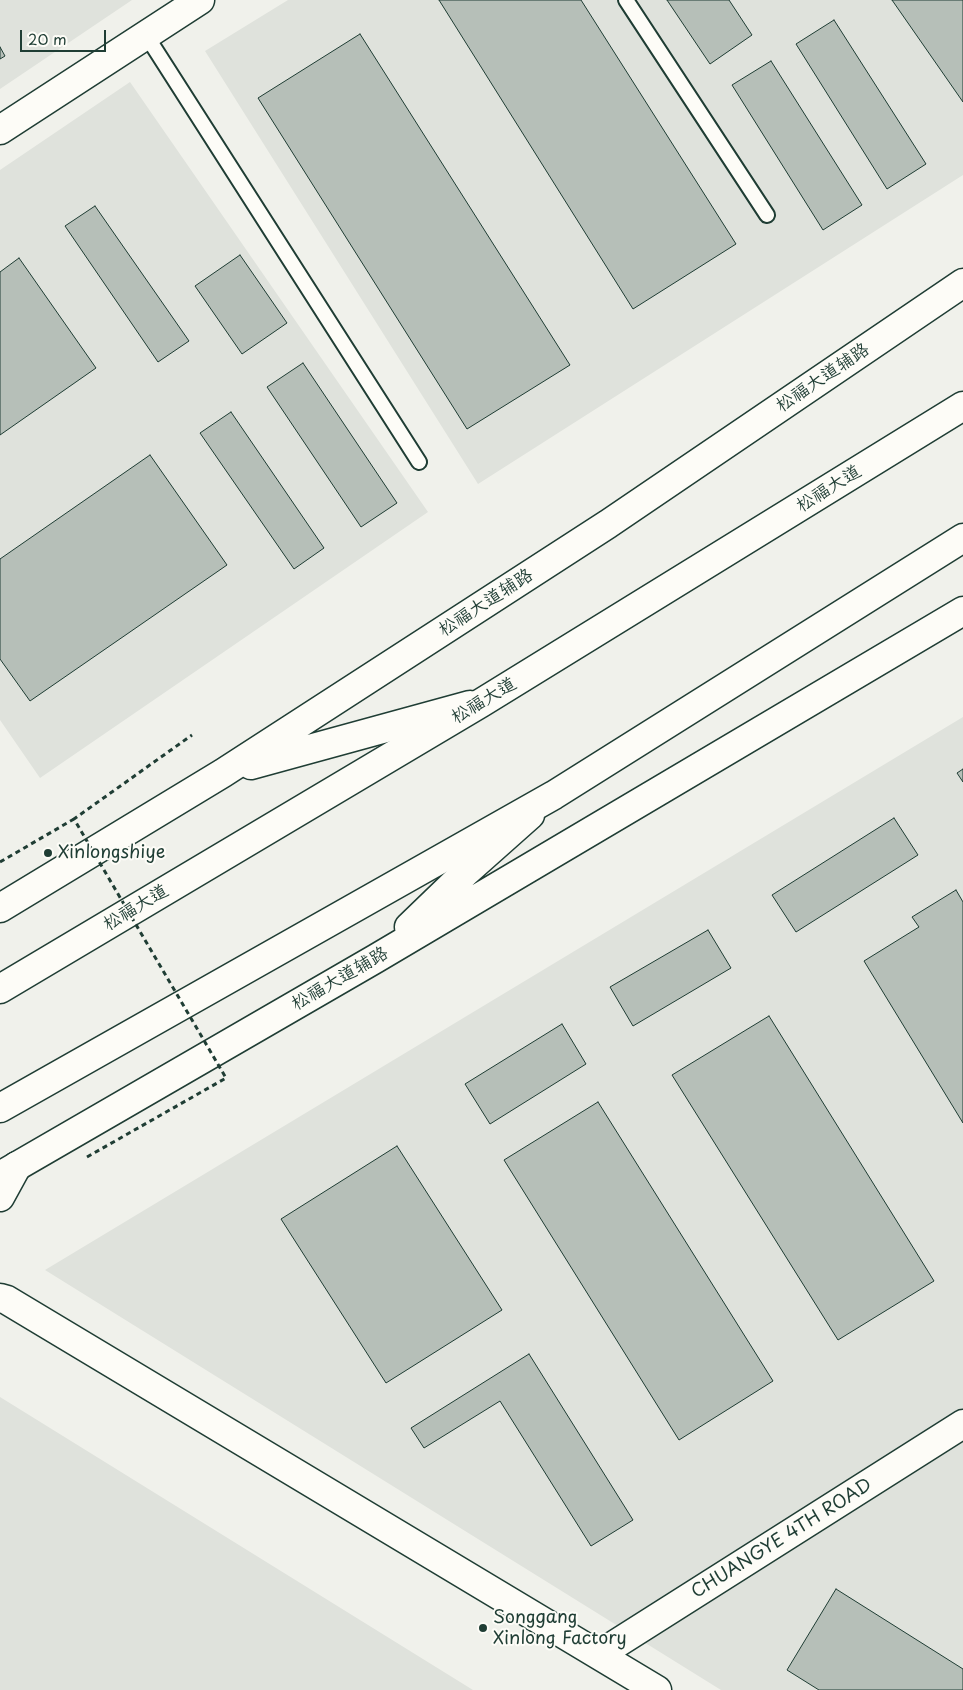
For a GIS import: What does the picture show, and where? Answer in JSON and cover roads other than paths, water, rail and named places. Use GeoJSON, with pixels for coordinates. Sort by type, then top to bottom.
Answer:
{"type":"FeatureCollection","features":[{"type":"Feature","properties":{"kind":"main road"},"geometry":{"type":"LineString","coordinates":[[0,130],[200,0]]}},
{"type":"Feature","properties":{"kind":"main road","name":"松福大道辅路"},"geometry":{"type":"LineString","coordinates":[[0,908],[223,773],[608,524],[963,283]]}},
{"type":"Feature","properties":{"kind":"main road","name":"松福大道"},"geometry":{"type":"LineString","coordinates":[[0,988],[481,703],[963,406]]}},
{"type":"Feature","properties":{"kind":"main road"},"geometry":{"type":"LineString","coordinates":[[0,1108],[554,795],[963,538]]}},
{"type":"Feature","properties":{"kind":"main road","name":"松福大道辅路"},"geometry":{"type":"LineString","coordinates":[[9,1171],[375,959],[963,611]]}},
{"type":"Feature","properties":{"kind":"main road"},"geometry":{"type":"LineString","coordinates":[[223,773],[481,703]]}},
{"type":"Feature","properties":{"kind":"main road"},"geometry":{"type":"LineString","coordinates":[[375,959],[467,871],[554,795]]}},
{"type":"Feature","properties":{"kind":"main road"},"geometry":{"type":"LineString","coordinates":[[0,1198],[9,1171]]}},
{"type":"Feature","properties":{"kind":"main road"},"geometry":{"type":"LineString","coordinates":[[2,1293],[657,1690]]}},
{"type":"Feature","properties":{"kind":"main road","name":"CHUANGYE 4TH ROAD"},"geometry":{"type":"LineString","coordinates":[[600,1654],[963,1424]]}},
{"type":"Feature","properties":{"kind":"lane"},"geometry":{"type":"LineString","coordinates":[[626,0],[767,215]]}},
{"type":"Feature","properties":{"kind":"lane"},"geometry":{"type":"LineString","coordinates":[[146,35],[419,462]]}},
{"type":"Feature","properties":{"kind":"place","name":"Xinlongshiye"},"geometry":{"type":"Point","coordinates":[48,853]}},
{"type":"Feature","properties":{"kind":"place","name":"Songgang Xinlong Factory"},"geometry":{"type":"Point","coordinates":[483,1628]}}]}
